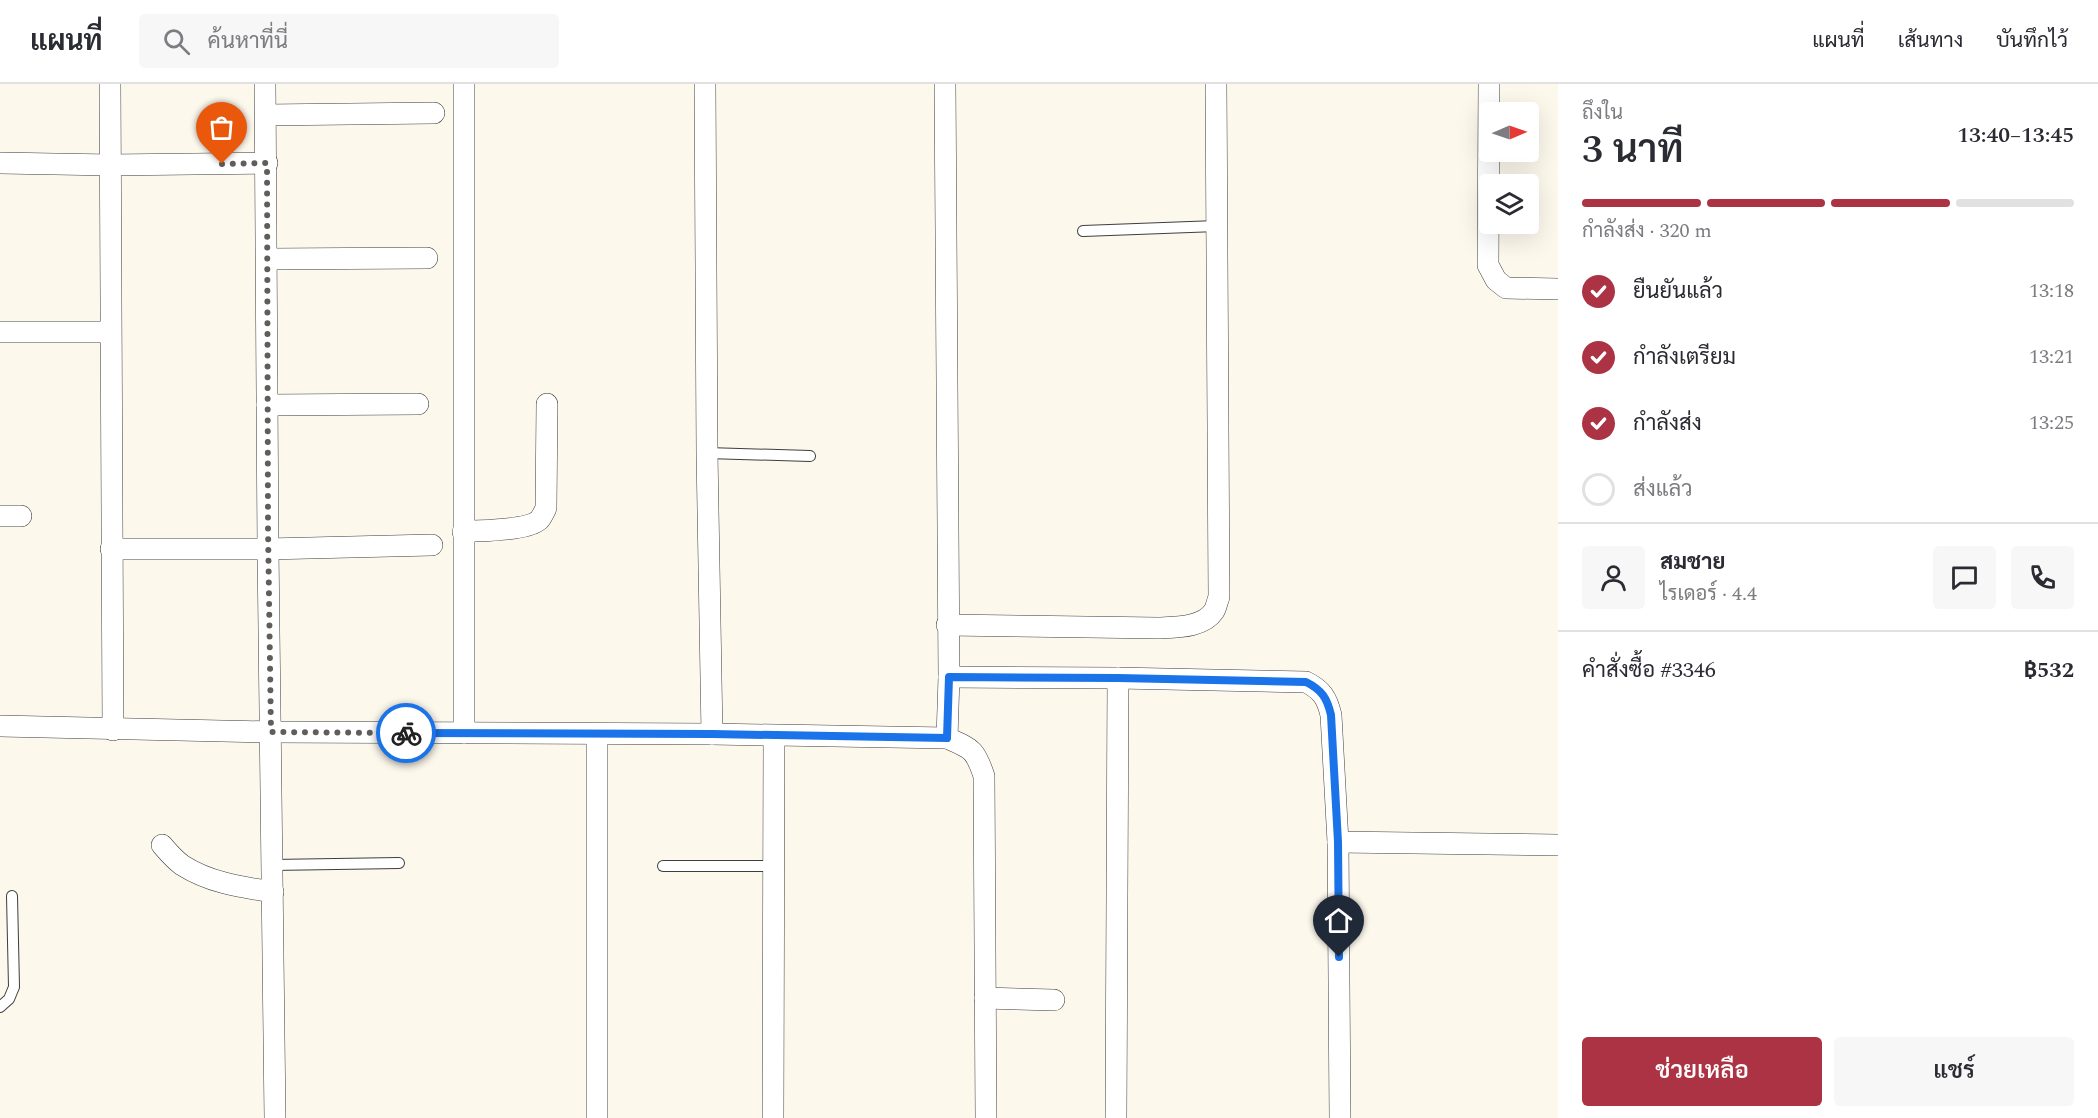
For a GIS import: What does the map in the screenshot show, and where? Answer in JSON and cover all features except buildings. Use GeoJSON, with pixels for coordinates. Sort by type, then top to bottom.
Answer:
{"type":"FeatureCollection","features":[{"type":"Feature","properties":{"kind":"street"},"geometry":{"type":"LineString","coordinates":[[110,84],[113,730]]}},
{"type":"Feature","properties":{"kind":"street"},"geometry":{"type":"LineString","coordinates":[[265,84],[275,1118]]}},
{"type":"Feature","properties":{"kind":"street"},"geometry":{"type":"LineString","coordinates":[[464,84],[464,733]]}},
{"type":"Feature","properties":{"kind":"street"},"geometry":{"type":"LineString","coordinates":[[705,84],[707,453],[712,734]]}},
{"type":"Feature","properties":{"kind":"street"},"geometry":{"type":"LineString","coordinates":[[945,84],[949,677],[947,738]]}},
{"type":"Feature","properties":{"kind":"street"},"geometry":{"type":"LineString","coordinates":[[947,625],[1158,628],[1203,621],[1214,612],[1219,597],[1216,84]]}},
{"type":"Feature","properties":{"kind":"street"},"geometry":{"type":"LineString","coordinates":[[1489,84],[1488,265],[1496,280],[1506,288],[1558,289]]}},
{"type":"Feature","properties":{"kind":"street"},"geometry":{"type":"LineString","coordinates":[[266,115],[434,113]]}},
{"type":"Feature","properties":{"kind":"street"},"geometry":{"type":"LineString","coordinates":[[0,163],[110,165],[267,163]]}},
{"type":"Feature","properties":{"kind":"street"},"geometry":{"type":"LineString","coordinates":[[267,259],[427,258]]}},
{"type":"Feature","properties":{"kind":"street"},"geometry":{"type":"LineString","coordinates":[[0,332],[110,332]]}},
{"type":"Feature","properties":{"kind":"street"},"geometry":{"type":"LineString","coordinates":[[267,405],[418,404]]}},
{"type":"Feature","properties":{"kind":"street"},"geometry":{"type":"LineString","coordinates":[[463,532],[531,525],[539,520],[546,508],[547,404]]}},
{"type":"Feature","properties":{"kind":"street"},"geometry":{"type":"LineString","coordinates":[[111,549],[268,549],[432,545]]}},
{"type":"Feature","properties":{"kind":"street"},"geometry":{"type":"LineString","coordinates":[[949,677],[1306,682],[1318,688],[1328,700],[1331,715],[1338,842],[1340,1118]]}},
{"type":"Feature","properties":{"kind":"street"},"geometry":{"type":"LineString","coordinates":[[1116,1118],[1118,678]]}},
{"type":"Feature","properties":{"kind":"street"},"geometry":{"type":"LineString","coordinates":[[0,726],[113,730],[947,738],[971,748],[979,760],[984,776],[986,1118]]}},
{"type":"Feature","properties":{"kind":"street"},"geometry":{"type":"LineString","coordinates":[[597,734],[597,1118]]}},
{"type":"Feature","properties":{"kind":"street"},"geometry":{"type":"LineString","coordinates":[[773,1118],[774,736]]}},
{"type":"Feature","properties":{"kind":"street"},"geometry":{"type":"LineString","coordinates":[[1338,842],[1558,845]]}},
{"type":"Feature","properties":{"kind":"street"},"geometry":{"type":"LineString","coordinates":[[162,845],[181,864],[216,881],[237,887],[273,892]]}},
{"type":"Feature","properties":{"kind":"street"},"geometry":{"type":"LineString","coordinates":[[985,998],[1054,1000]]}},
{"type":"Feature","properties":{"kind":"lane"},"geometry":{"type":"LineString","coordinates":[[1083,231],[1217,226]]}},
{"type":"Feature","properties":{"kind":"lane"},"geometry":{"type":"LineString","coordinates":[[707,453],[810,456]]}},
{"type":"Feature","properties":{"kind":"lane"},"geometry":{"type":"LineString","coordinates":[[272,865],[399,862]]}},
{"type":"Feature","properties":{"kind":"lane"},"geometry":{"type":"LineString","coordinates":[[663,866],[774,866]]}},
{"type":"Feature","properties":{"kind":"lane"},"geometry":{"type":"LineString","coordinates":[[0,1007],[9,999],[14,987],[12,896]]}},
{"type":"Feature","properties":{"kind":"way so far"},"geometry":{"type":"LineString","coordinates":[[222,164],[267,163],[271,732],[406,733]]}},
{"type":"Feature","properties":{"kind":"route"},"geometry":{"type":"LineString","coordinates":[[406,733],[712,734],[947,738],[949,677],[1306,682],[1318,688],[1328,700],[1331,715],[1338,842],[1339,957]]}}]}
